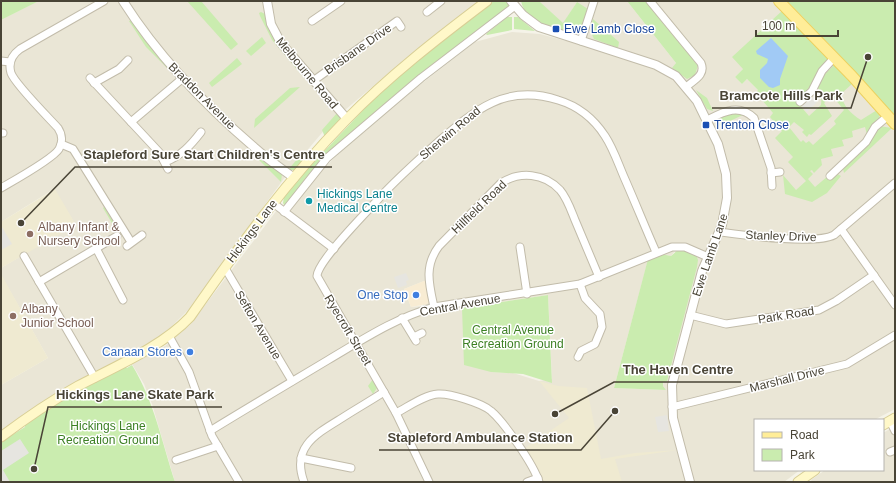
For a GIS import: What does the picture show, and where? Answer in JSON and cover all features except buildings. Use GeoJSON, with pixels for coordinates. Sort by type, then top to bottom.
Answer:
{"type":"FeatureCollection","features":[{"type":"Feature","properties":{"kind":"main road","name":"Hickings Lane"},"geometry":{"type":"LineString","coordinates":[[1,437],[38,410],[168,336],[190,317],[224,268],[273,203],[347,119],[385,83],[428,46],[487,1]]}},
{"type":"Feature","properties":{"kind":"main road"},"geometry":{"type":"LineString","coordinates":[[779,1],[895,124]]}},
{"type":"Feature","properties":{"kind":"main road"},"geometry":{"type":"LineString","coordinates":[[798,482],[814,471]]}},
{"type":"Feature","properties":{"kind":"street"},"geometry":{"type":"LineString","coordinates":[[1,188],[55,154],[61,144],[60,132],[13,78],[10,62],[13,55],[20,49],[104,1]]}},
{"type":"Feature","properties":{"kind":"street","name":"Braddon Avenue"},"geometry":{"type":"LineString","coordinates":[[122,1],[156,49],[183,78],[255,148],[294,178]]}},
{"type":"Feature","properties":{"kind":"street","name":"Melbourne Road"},"geometry":{"type":"LineString","coordinates":[[267,1],[271,24],[277,38],[347,119]]}},
{"type":"Feature","properties":{"kind":"street"},"geometry":{"type":"LineString","coordinates":[[312,21],[330,5],[341,1]]}},
{"type":"Feature","properties":{"kind":"street"},"geometry":{"type":"LineString","coordinates":[[429,7],[441,1]]}},
{"type":"Feature","properties":{"kind":"street"},"geometry":{"type":"LineString","coordinates":[[581,42],[594,1]]}},
{"type":"Feature","properties":{"kind":"street"},"geometry":{"type":"LineString","coordinates":[[650,1],[702,65],[700,76],[686,87]]}},
{"type":"Feature","properties":{"kind":"street","name":"Ewe Lamb Lane"},"geometry":{"type":"LineString","coordinates":[[513,3],[523,15],[539,27],[581,42],[656,65],[671,73],[686,87],[707,120],[721,152],[726,174],[726,208],[720,232],[708,257],[690,315],[672,385],[672,407],[690,482]]}},
{"type":"Feature","properties":{"kind":"street","name":"Hickings Lane"},"geometry":{"type":"LineString","coordinates":[[284,212],[327,158],[404,92],[513,3]]}},
{"type":"Feature","properties":{"kind":"street","name":"Brisbane Drive"},"geometry":{"type":"LineString","coordinates":[[313,81],[397,21],[401,27]]}},
{"type":"Feature","properties":{"kind":"street"},"geometry":{"type":"LineString","coordinates":[[800,102],[812,92],[822,71],[834,58]]}},
{"type":"Feature","properties":{"kind":"street"},"geometry":{"type":"LineString","coordinates":[[1,60],[10,62]]}},
{"type":"Feature","properties":{"kind":"street"},"geometry":{"type":"LineString","coordinates":[[128,60],[119,69],[92,80],[159,152],[166,166],[175,159],[193,137],[201,132]]}},
{"type":"Feature","properties":{"kind":"street"},"geometry":{"type":"LineString","coordinates":[[131,122],[183,78]]}},
{"type":"Feature","properties":{"kind":"street","name":"Sherwin Road"},"geometry":{"type":"LineString","coordinates":[[334,249],[397,180],[463,120],[490,102],[527,94],[542,95],[563,101],[580,110],[598,127],[611,146],[656,252]]}},
{"type":"Feature","properties":{"kind":"street"},"geometry":{"type":"LineString","coordinates":[[707,120],[732,110],[741,110],[749,113],[758,124],[771,173],[772,186]]}},
{"type":"Feature","properties":{"kind":"street"},"geometry":{"type":"LineString","coordinates":[[830,176],[840,172],[866,142],[875,127],[888,116]]}},
{"type":"Feature","properties":{"kind":"street"},"geometry":{"type":"LineString","coordinates":[[61,144],[73,149],[107,196],[129,244],[142,235]]}},
{"type":"Feature","properties":{"kind":"street"},"geometry":{"type":"LineString","coordinates":[[771,173],[780,172]]}},
{"type":"Feature","properties":{"kind":"street","name":"Hillfield Road"},"geometry":{"type":"LineString","coordinates":[[434,307],[428,276],[433,254],[438,246],[501,183],[512,177],[522,175],[545,179],[560,190],[599,277]]}},
{"type":"Feature","properties":{"kind":"street","name":"Stanley Drive"},"geometry":{"type":"LineString","coordinates":[[720,232],[796,239],[828,237],[841,229],[895,183]]}},
{"type":"Feature","properties":{"kind":"street"},"geometry":{"type":"LineString","coordinates":[[273,203],[334,249]]}},
{"type":"Feature","properties":{"kind":"street"},"geometry":{"type":"LineString","coordinates":[[841,229],[895,305]]}},
{"type":"Feature","properties":{"kind":"street"},"geometry":{"type":"LineString","coordinates":[[39,282],[117,236]]}},
{"type":"Feature","properties":{"kind":"street","name":"Central Avenue"},"geometry":{"type":"LineString","coordinates":[[210,431],[356,343],[402,318],[434,307],[527,294],[580,284],[656,252],[672,247],[685,247],[708,257]]}},
{"type":"Feature","properties":{"kind":"street"},"geometry":{"type":"LineString","coordinates":[[96,248],[123,300]]}},
{"type":"Feature","properties":{"kind":"street"},"geometry":{"type":"LineString","coordinates":[[520,248],[527,294]]}},
{"type":"Feature","properties":{"kind":"street","name":"Ryecroft Street"},"geometry":{"type":"LineString","coordinates":[[334,249],[317,270],[317,276],[396,413],[429,482]]}},
{"type":"Feature","properties":{"kind":"street"},"geometry":{"type":"LineString","coordinates":[[24,256],[94,378]]}},
{"type":"Feature","properties":{"kind":"street","name":"Sefton Avenue"},"geometry":{"type":"LineString","coordinates":[[224,268],[292,381]]}},
{"type":"Feature","properties":{"kind":"street","name":"Park Road"},"geometry":{"type":"LineString","coordinates":[[690,315],[726,324],[819,310],[836,301],[874,275]]}},
{"type":"Feature","properties":{"kind":"street"},"geometry":{"type":"LineString","coordinates":[[575,346],[580,354],[594,344],[602,327],[600,314],[585,298],[580,284]]}},
{"type":"Feature","properties":{"kind":"street"},"geometry":{"type":"LineString","coordinates":[[402,318],[415,339],[422,333]]}},
{"type":"Feature","properties":{"kind":"street","name":"Marshall Drive"},"geometry":{"type":"LineString","coordinates":[[672,407],[847,364],[895,335]]}},
{"type":"Feature","properties":{"kind":"street"},"geometry":{"type":"LineString","coordinates":[[168,336],[190,372],[210,431],[239,482]]}},
{"type":"Feature","properties":{"kind":"street"},"geometry":{"type":"LineString","coordinates":[[304,482],[300,468],[301,458],[308,442],[316,435],[384,392]]}},
{"type":"Feature","properties":{"kind":"street"},"geometry":{"type":"LineString","coordinates":[[396,413],[431,395],[439,394],[466,400],[485,407],[500,421],[531,464],[539,480],[527,482]]}},
{"type":"Feature","properties":{"kind":"street"},"geometry":{"type":"LineString","coordinates":[[889,421],[895,431]]}},
{"type":"Feature","properties":{"kind":"street"},"geometry":{"type":"LineString","coordinates":[[176,460],[218,446]]}},
{"type":"Feature","properties":{"kind":"street"},"geometry":{"type":"LineString","coordinates":[[301,458],[351,468]]}},
{"type":"Feature","properties":{"kind":"shaded area"},"geometry":{"type":"Polygon","coordinates":[[[39,1],[480,1],[404,60],[332,121],[288,173],[189,309],[165,333],[1,432],[1,385],[48,358],[1,275],[1,268],[75,224],[54,189],[1,222],[1,20],[39,1]]]}},
{"type":"Feature","properties":{"kind":"shaded area"},"geometry":{"type":"Polygon","coordinates":[[[539,1],[627,1],[676,63],[673,68],[693,58],[645,1],[774,1],[783,10],[743,69],[735,77],[742,84],[747,79],[758,90],[828,56],[895,132],[895,409],[876,419],[754,419],[754,471],[799,471],[784,482],[175,482],[152,404],[144,384],[132,364],[165,346],[190,325],[277,210],[286,217],[316,176],[366,127],[475,42],[512,32],[540,34],[566,41],[569,32],[572,33],[577,2],[563,24],[539,1]],[[675,251],[671,256],[661,254],[648,260],[614,388],[666,390],[663,386],[675,251]],[[425,281],[404,289],[411,307],[423,306],[425,281]],[[548,295],[462,308],[491,372],[513,373],[539,381],[552,379],[548,295]]]}},
{"type":"Feature","properties":{"kind":"shaded area"},"geometry":{"type":"Polygon","coordinates":[[[807,92],[817,102],[807,112],[798,101],[807,92]]]}},
{"type":"Feature","properties":{"kind":"shaded area","name":"Albany Infant & Nursery School"},"geometry":{"type":"Polygon","coordinates":[[[55,189],[76,225],[1,268],[1,222],[55,189]]]}},
{"type":"Feature","properties":{"kind":"shaded area"},"geometry":{"type":"Polygon","coordinates":[[[2,227],[12,244],[1,250],[1,228],[2,227]]]}},
{"type":"Feature","properties":{"kind":"shaded area"},"geometry":{"type":"Polygon","coordinates":[[[406,273],[409,280],[406,281],[407,285],[398,288],[394,277],[406,273]]]}},
{"type":"Feature","properties":{"kind":"shaded area","name":"Albany Junior School"},"geometry":{"type":"Polygon","coordinates":[[[1,274],[48,358],[1,385],[1,274]]]}},
{"type":"Feature","properties":{"kind":"shaded area","name":"One Stop"},"geometry":{"type":"Polygon","coordinates":[[[426,281],[430,301],[427,304],[411,307],[404,289],[426,281]]]}},
{"type":"Feature","properties":{"kind":"shaded area"},"geometry":{"type":"Polygon","coordinates":[[[539,381],[558,386],[587,388],[601,459],[635,453],[678,450],[615,459],[622,482],[543,482],[525,448],[569,418],[539,381]]]}},
{"type":"Feature","properties":{"kind":"shaded area"},"geometry":{"type":"Polygon","coordinates":[[[667,415],[669,431],[658,432],[655,417],[667,415]]]}},
{"type":"Feature","properties":{"kind":"shaded area"},"geometry":{"type":"Polygon","coordinates":[[[895,426],[895,482],[812,482],[811,480],[824,471],[884,471],[884,432],[895,426]]]}},
{"type":"Feature","properties":{"kind":"shaded area"},"geometry":{"type":"Polygon","coordinates":[[[20,439],[29,453],[3,470],[10,482],[1,482],[1,451],[20,439]]]}},
{"type":"Feature","properties":{"kind":"green space"},"geometry":{"type":"Polygon","coordinates":[[[1,1],[39,1],[1,20],[1,1]]]}},
{"type":"Feature","properties":{"kind":"green space"},"geometry":{"type":"Polygon","coordinates":[[[187,1],[201,1],[238,44],[231,50],[187,1]]]}},
{"type":"Feature","properties":{"kind":"green space"},"geometry":{"type":"Polygon","coordinates":[[[494,1],[507,1],[509,5],[507,9],[316,166],[285,207],[283,203],[284,197],[299,178],[386,86],[494,1]]]}},
{"type":"Feature","properties":{"kind":"green space"},"geometry":{"type":"Polygon","coordinates":[[[521,1],[539,1],[563,23],[577,2],[588,9],[582,28],[572,33],[549,26],[534,19],[528,14],[521,1]]]}},
{"type":"Feature","properties":{"kind":"green space"},"geometry":{"type":"Polygon","coordinates":[[[627,1],[645,1],[698,65],[695,75],[687,79],[672,68],[676,63],[627,1]]]}},
{"type":"Feature","properties":{"kind":"green space"},"geometry":{"type":"Polygon","coordinates":[[[787,1],[895,1],[895,117],[830,45],[787,1]]]}},
{"type":"Feature","properties":{"kind":"green space"},"geometry":{"type":"Polygon","coordinates":[[[783,10],[828,56],[828,61],[811,88],[797,102],[809,116],[821,105],[822,93],[817,87],[821,78],[834,65],[853,83],[841,94],[846,106],[851,112],[861,120],[877,110],[880,113],[879,120],[867,135],[865,127],[852,131],[853,137],[842,140],[844,146],[831,149],[833,156],[821,159],[822,165],[814,173],[812,170],[810,171],[813,174],[808,179],[815,187],[828,176],[836,173],[841,176],[827,193],[812,202],[785,194],[783,175],[796,190],[806,181],[788,162],[793,157],[775,138],[782,131],[770,117],[773,113],[756,93],[758,90],[747,79],[742,84],[735,77],[743,69],[732,57],[783,10]],[[834,98],[831,100],[829,99],[824,103],[832,116],[811,135],[809,134],[807,137],[802,132],[804,130],[794,122],[789,127],[801,142],[803,140],[806,143],[809,141],[813,145],[836,124],[834,121],[844,110],[834,98]]]}},
{"type":"Feature","properties":{"kind":"green space"},"geometry":{"type":"Polygon","coordinates":[[[261,12],[265,14],[274,40],[299,69],[299,72],[272,40],[260,16],[259,13],[261,12]]]}},
{"type":"Feature","properties":{"kind":"green space"},"geometry":{"type":"Polygon","coordinates":[[[507,17],[512,17],[512,30],[486,34],[507,17]]]}},
{"type":"Feature","properties":{"kind":"green space"},"geometry":{"type":"Polygon","coordinates":[[[514,17],[518,17],[535,31],[514,29],[514,17]]]}},
{"type":"Feature","properties":{"kind":"green space"},"geometry":{"type":"Polygon","coordinates":[[[593,19],[619,42],[618,48],[594,39],[590,30],[593,19]]]}},
{"type":"Feature","properties":{"kind":"green space"},"geometry":{"type":"Polygon","coordinates":[[[132,20],[175,73],[174,75],[146,47],[129,21],[132,20]]]}},
{"type":"Feature","properties":{"kind":"green space"},"geometry":{"type":"Polygon","coordinates":[[[262,37],[266,43],[251,56],[246,51],[262,37]]]}},
{"type":"Feature","properties":{"kind":"green space"},"geometry":{"type":"Polygon","coordinates":[[[237,58],[242,64],[212,87],[209,83],[237,58]]]}},
{"type":"Feature","properties":{"kind":"green space"},"geometry":{"type":"Polygon","coordinates":[[[300,87],[254,128],[255,119],[290,88],[300,87]]]}},
{"type":"Feature","properties":{"kind":"green space"},"geometry":{"type":"Polygon","coordinates":[[[696,90],[707,98],[713,111],[707,109],[696,90]]]}},
{"type":"Feature","properties":{"kind":"green space"},"geometry":{"type":"Polygon","coordinates":[[[733,112],[745,114],[717,127],[719,117],[733,112]]]}},
{"type":"Feature","properties":{"kind":"green space"},"geometry":{"type":"Polygon","coordinates":[[[337,113],[340,117],[340,122],[325,137],[322,130],[337,113]]]}},
{"type":"Feature","properties":{"kind":"green space"},"geometry":{"type":"Polygon","coordinates":[[[879,126],[892,128],[844,173],[843,169],[879,126]]]}},
{"type":"Feature","properties":{"kind":"green space"},"geometry":{"type":"Polygon","coordinates":[[[250,148],[282,174],[281,182],[248,149],[250,148]]]}},
{"type":"Feature","properties":{"kind":"green space"},"geometry":{"type":"Polygon","coordinates":[[[304,151],[311,152],[294,170],[288,170],[304,151]]]}},
{"type":"Feature","properties":{"kind":"green space"},"geometry":{"type":"Polygon","coordinates":[[[104,207],[116,226],[116,230],[103,208],[104,207]]]}},
{"type":"Feature","properties":{"kind":"green space"},"geometry":{"type":"Polygon","coordinates":[[[678,250],[685,250],[696,255],[698,260],[667,381],[663,382],[663,386],[666,390],[614,388],[648,259],[661,254],[671,256],[678,250]]]}},
{"type":"Feature","properties":{"kind":"green space","name":"Central Avenue Recreation Ground"},"geometry":{"type":"Polygon","coordinates":[[[548,295],[552,383],[523,374],[491,372],[464,365],[462,308],[548,295]]]}},
{"type":"Feature","properties":{"kind":"green space","name":"Hickings Lane Recreation Ground"},"geometry":{"type":"Polygon","coordinates":[[[132,365],[140,379],[152,407],[175,482],[1,482],[1,442],[25,427],[25,424],[37,416],[87,386],[125,366],[127,368],[132,365]]]}},
{"type":"Feature","properties":{"kind":"green space"},"geometry":{"type":"Polygon","coordinates":[[[373,379],[377,388],[373,394],[368,386],[373,379]]]}},
{"type":"Feature","properties":{"kind":"water"},"geometry":{"type":"Polygon","coordinates":[[[771,38],[788,56],[780,79],[780,85],[773,88],[769,87],[760,78],[760,70],[767,63],[768,59],[757,54],[756,51],[771,38]]]}},
{"type":"Feature","properties":{"kind":"place","name":"Ewe Lamb Close"},"geometry":{"type":"Point","coordinates":[556,29]}},
{"type":"Feature","properties":{"kind":"place","name":"Bramcote Hills Park"},"geometry":{"type":"Point","coordinates":[868,57]}},
{"type":"Feature","properties":{"kind":"place","name":"Trenton Close"},"geometry":{"type":"Point","coordinates":[706,125]}},
{"type":"Feature","properties":{"kind":"place","name":"Hickings Lane Medical Centre"},"geometry":{"type":"Point","coordinates":[309,201]}},
{"type":"Feature","properties":{"kind":"place","name":"Stapleford Sure Start Children's Centre"},"geometry":{"type":"Point","coordinates":[21,223]}},
{"type":"Feature","properties":{"kind":"place","name":"Albany Infant & Nursery School"},"geometry":{"type":"Point","coordinates":[30,234]}},
{"type":"Feature","properties":{"kind":"place","name":"One Stop"},"geometry":{"type":"Point","coordinates":[416,295]}},
{"type":"Feature","properties":{"kind":"place","name":"Albany Junior School"},"geometry":{"type":"Point","coordinates":[13,316]}},
{"type":"Feature","properties":{"kind":"place","name":"Canaan Stores"},"geometry":{"type":"Point","coordinates":[190,352]}},
{"type":"Feature","properties":{"kind":"place","name":"Stapleford Ambulance Station"},"geometry":{"type":"Point","coordinates":[615,411]}},
{"type":"Feature","properties":{"kind":"place","name":"The Haven Centre"},"geometry":{"type":"Point","coordinates":[555,414]}},
{"type":"Feature","properties":{"kind":"place","name":"Hickings Lane Skate Park"},"geometry":{"type":"Point","coordinates":[34,469]}}]}
